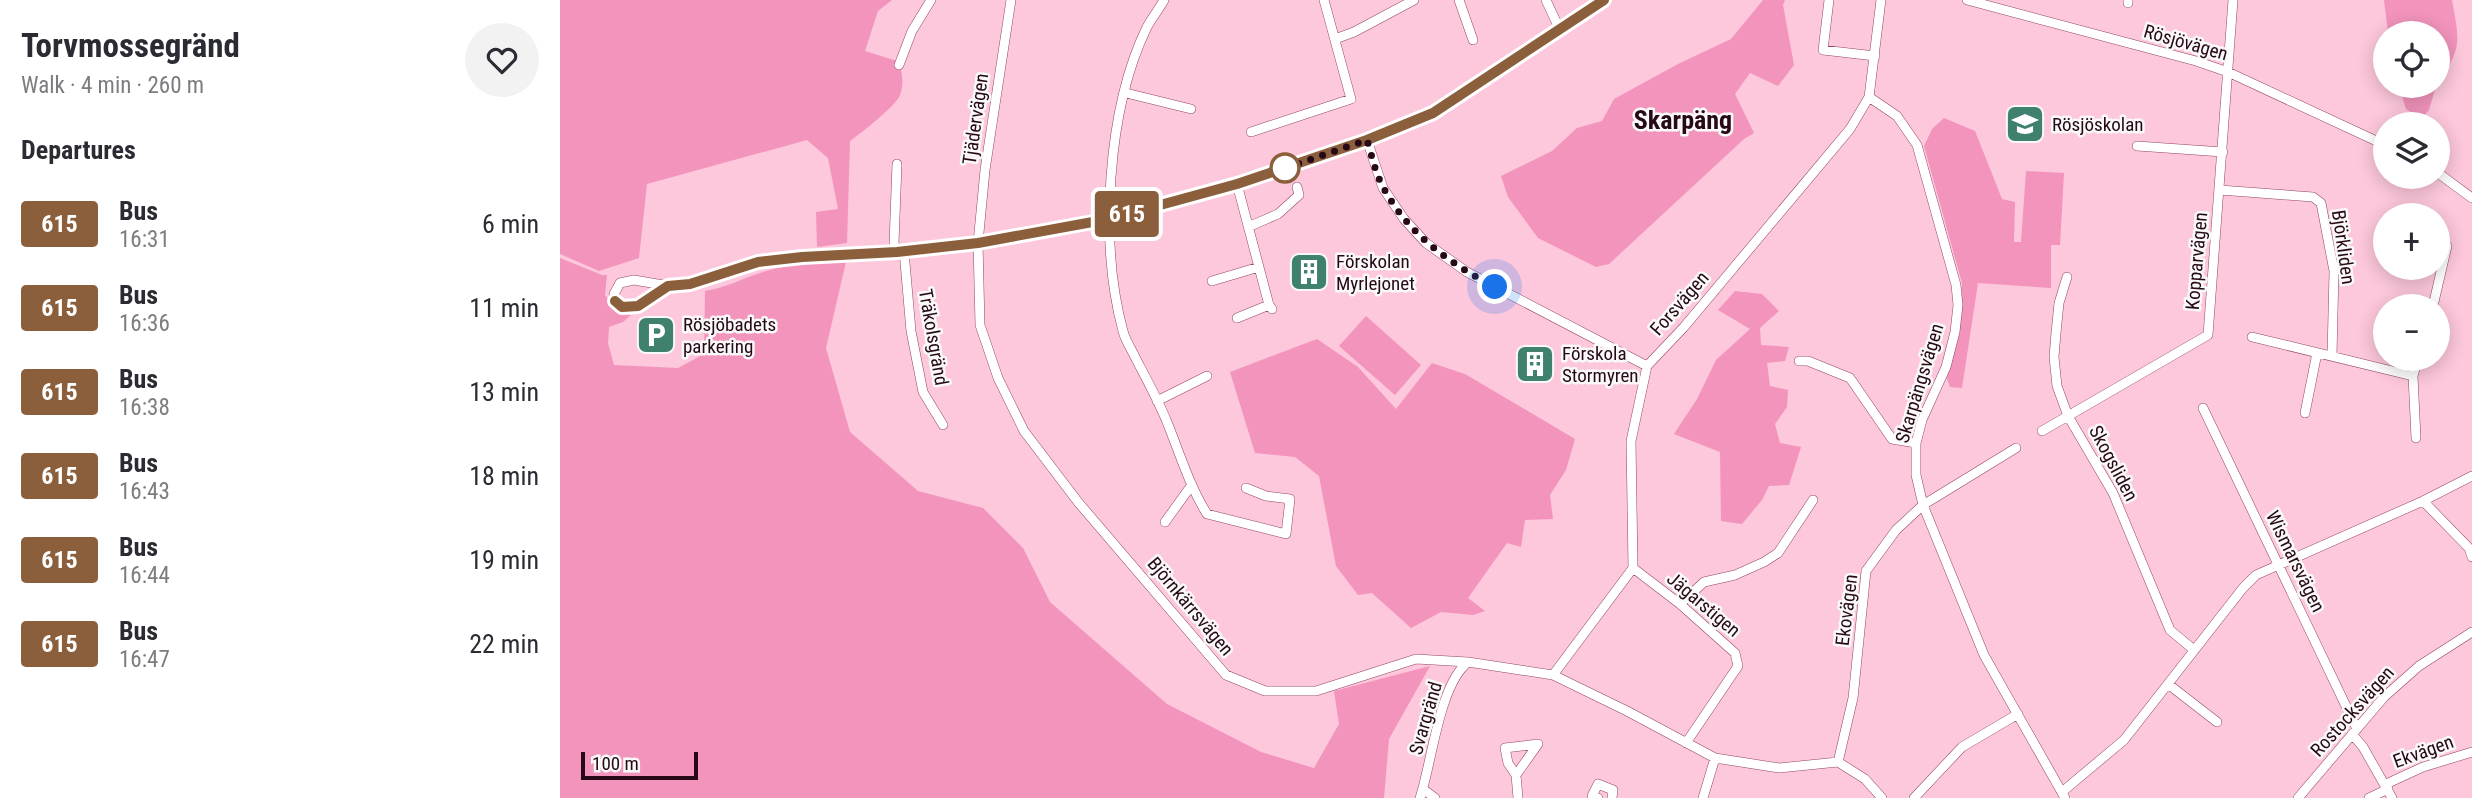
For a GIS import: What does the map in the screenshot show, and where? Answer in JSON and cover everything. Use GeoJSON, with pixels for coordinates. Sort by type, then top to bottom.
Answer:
{"type":"FeatureCollection","features":[{"type":"Feature","properties":{"kind":"street"},"geometry":{"type":"LineString","coordinates":[[900,65],[912,31],[931,0]]}},
{"type":"Feature","properties":{"kind":"street","name":"Tjädervägen"},"geometry":{"type":"LineString","coordinates":[[978,243],[985,170],[1011,0]]}},
{"type":"Feature","properties":{"kind":"street"},"geometry":{"type":"LineString","coordinates":[[1164,0],[1147,27],[1126,93],[1113,160],[1109,219],[1112,271],[1123,333],[1185,463],[1191,486],[1207,514],[1286,534],[1290,499],[1266,496],[1247,488]]}},
{"type":"Feature","properties":{"kind":"street"},"geometry":{"type":"LineString","coordinates":[[1251,132],[1351,99],[1324,0]]}},
{"type":"Feature","properties":{"kind":"street"},"geometry":{"type":"LineString","coordinates":[[1335,39],[1354,33],[1415,0]]}},
{"type":"Feature","properties":{"kind":"street"},"geometry":{"type":"LineString","coordinates":[[1460,0],[1473,40]]}},
{"type":"Feature","properties":{"kind":"street"},"geometry":{"type":"LineString","coordinates":[[1546,0],[1559,28]]}},
{"type":"Feature","properties":{"kind":"street"},"geometry":{"type":"LineString","coordinates":[[668,286],[638,306],[622,307],[615,301],[614,294],[621,283],[634,281],[668,286],[690,284],[758,262],[900,252],[978,243],[1109,219],[1237,184],[1367,140],[1433,113],[1604,0]]}},
{"type":"Feature","properties":{"kind":"street"},"geometry":{"type":"LineString","coordinates":[[1829,0],[1823,50],[1875,56]]}},
{"type":"Feature","properties":{"kind":"street","name":"Forsvägen"},"geometry":{"type":"LineString","coordinates":[[1647,366],[1684,327],[1850,129],[1869,97],[1881,0]]}},
{"type":"Feature","properties":{"kind":"street","name":"Rösjövägen"},"geometry":{"type":"LineString","coordinates":[[1967,0],[2196,61],[2228,72],[2373,139]]}},
{"type":"Feature","properties":{"kind":"street","name":"Kopparvägen"},"geometry":{"type":"LineString","coordinates":[[2042,431],[2207,335],[2233,0]]}},
{"type":"Feature","properties":{"kind":"street"},"geometry":{"type":"LineString","coordinates":[[1126,93],[1191,108]]}},
{"type":"Feature","properties":{"kind":"street","name":"Skarpängsvägen"},"geometry":{"type":"LineString","coordinates":[[1869,97],[1897,116],[1917,145],[1956,285],[1958,305],[1955,332],[1946,367],[1916,443],[1916,475],[1923,505],[1984,655],[2063,795]]}},
{"type":"Feature","properties":{"kind":"street"},"geometry":{"type":"LineString","coordinates":[[1367,140],[1383,188],[1404,219],[1426,243],[1467,272],[1647,366],[1630,441],[1633,568],[1553,675]]}},
{"type":"Feature","properties":{"kind":"street"},"geometry":{"type":"LineString","coordinates":[[2137,146],[2223,152]]}},
{"type":"Feature","properties":{"kind":"street"},"geometry":{"type":"LineString","coordinates":[[897,164],[894,243],[900,252]]}},
{"type":"Feature","properties":{"kind":"street"},"geometry":{"type":"LineString","coordinates":[[2450,180],[2470,192]]}},
{"type":"Feature","properties":{"kind":"street"},"geometry":{"type":"LineString","coordinates":[[1237,184],[1270,307],[1237,318]]}},
{"type":"Feature","properties":{"kind":"street"},"geometry":{"type":"LineString","coordinates":[[1248,227],[1278,214],[1299,195],[1297,187]]}},
{"type":"Feature","properties":{"kind":"street","name":"Björkliden"},"geometry":{"type":"LineString","coordinates":[[2220,190],[2313,197],[2321,203],[2334,271],[2332,356]]}},
{"type":"Feature","properties":{"kind":"street","name":"Björnkärrsvägen"},"geometry":{"type":"LineString","coordinates":[[978,243],[980,325],[998,377],[1024,431],[1078,502],[1226,675],[1265,691],[1316,691],[1416,659],[1468,662],[1553,675],[1715,758],[1779,768],[1838,762]]}},
{"type":"Feature","properties":{"kind":"street","name":"Träkolsgränd"},"geometry":{"type":"LineString","coordinates":[[900,252],[923,392],[943,425]]}},
{"type":"Feature","properties":{"kind":"street"},"geometry":{"type":"LineString","coordinates":[[1212,281],[1259,267]]}},
{"type":"Feature","properties":{"kind":"street","name":"Skogsliden"},"geometry":{"type":"LineString","coordinates":[[2067,277],[2059,303],[2054,356],[2057,386],[2068,416],[2113,494],[2170,630],[2193,650]]}},
{"type":"Feature","properties":{"kind":"street"},"geometry":{"type":"LineString","coordinates":[[2252,337],[2413,376]]}},
{"type":"Feature","properties":{"kind":"street"},"geometry":{"type":"LineString","coordinates":[[2305,412],[2316,353]]}},
{"type":"Feature","properties":{"kind":"street"},"geometry":{"type":"LineString","coordinates":[[1799,361],[1808,361],[1850,378],[1892,439],[1916,443]]}},
{"type":"Feature","properties":{"kind":"street"},"geometry":{"type":"LineString","coordinates":[[2414,371],[2416,438]]}},
{"type":"Feature","properties":{"kind":"street"},"geometry":{"type":"LineString","coordinates":[[1157,401],[1207,376]]}},
{"type":"Feature","properties":{"kind":"street","name":"Wismarsvägen"},"geometry":{"type":"LineString","coordinates":[[2203,408],[2355,732],[2388,790]]}},
{"type":"Feature","properties":{"kind":"street","name":"Ekovägen"},"geometry":{"type":"LineString","coordinates":[[1838,762],[1853,698],[1866,571],[1896,530],[1923,505],[2015,448]]}},
{"type":"Feature","properties":{"kind":"street"},"geometry":{"type":"LineString","coordinates":[[2063,795],[2124,740],[2193,650],[2256,575],[2423,501],[2472,476]]}},
{"type":"Feature","properties":{"kind":"street"},"geometry":{"type":"LineString","coordinates":[[1165,522],[1191,486]]}},
{"type":"Feature","properties":{"kind":"street"},"geometry":{"type":"LineString","coordinates":[[1680,604],[1704,582],[1735,575],[1778,553],[1813,500]]}},
{"type":"Feature","properties":{"kind":"street"},"geometry":{"type":"LineString","coordinates":[[2423,501],[2469,548],[2472,557]]}},
{"type":"Feature","properties":{"kind":"street","name":"Jägarstigen"},"geometry":{"type":"LineString","coordinates":[[1633,568],[1680,604],[1735,653],[1738,666],[1686,743]]}},
{"type":"Feature","properties":{"kind":"street","name":"Rostocksvägen"},"geometry":{"type":"LineString","coordinates":[[2298,798],[2384,697],[2419,666],[2472,632]]}},
{"type":"Feature","properties":{"kind":"street","name":"Svargränd"},"geometry":{"type":"LineString","coordinates":[[1435,798],[1422,794],[1449,691],[1459,670],[1468,662]]}},
{"type":"Feature","properties":{"kind":"street"},"geometry":{"type":"LineString","coordinates":[[2168,684],[2217,722]]}},
{"type":"Feature","properties":{"kind":"street"},"geometry":{"type":"LineString","coordinates":[[1914,798],[1962,747],[2018,714]]}},
{"type":"Feature","properties":{"kind":"street","name":"Ekvägen"},"geometry":{"type":"LineString","coordinates":[[2369,798],[2388,790],[2423,767],[2472,752]]}},
{"type":"Feature","properties":{"kind":"street"},"geometry":{"type":"LineString","coordinates":[[1703,798],[1715,758]]}},
{"type":"Feature","properties":{"kind":"street"},"geometry":{"type":"LineString","coordinates":[[1838,762],[1865,779],[1882,798]]}},
{"type":"Feature","properties":{"kind":"street"},"geometry":{"type":"LineString","coordinates":[[1516,775],[1518,798]]}},
{"type":"Feature","properties":{"kind":"street"},"geometry":{"type":"LineString","coordinates":[[1598,798],[1592,796],[1598,784],[1613,790],[1612,798]]}},
{"type":"Feature","properties":{"kind":"shaded area"},"geometry":{"type":"Polygon","coordinates":[[[560,0],[892,0],[878,11],[865,51],[897,61],[901,69],[901,91],[897,100],[878,119],[850,141],[847,243],[817,247],[816,212],[838,209],[828,158],[807,140],[647,184],[639,258],[599,271],[560,254],[560,0]]]}},
{"type":"Feature","properties":{"kind":"shaded area"},"geometry":{"type":"Polygon","coordinates":[[[1763,0],[1785,0],[1783,5],[1794,65],[1778,86],[1750,73],[1735,94],[1754,133],[1744,139],[1609,264],[1596,267],[1538,238],[1508,197],[1501,176],[1552,151],[1577,128],[1602,121],[1614,99],[1731,39],[1763,0]]]}},
{"type":"Feature","properties":{"kind":"shaded area"},"geometry":{"type":"Polygon","coordinates":[[[2384,0],[2452,0],[2457,43],[2450,63],[2450,21],[2387,21],[2384,0]]]}},
{"type":"Feature","properties":{"kind":"shaded area"},"geometry":{"type":"Polygon","coordinates":[[[2403,98],[2432,98],[2427,112],[2410,112],[2406,109],[2403,98]]]}},
{"type":"Feature","properties":{"kind":"shaded area"},"geometry":{"type":"Polygon","coordinates":[[[1944,118],[1975,131],[2002,199],[2015,202],[2014,242],[2021,242],[2026,171],[2064,173],[2060,245],[2051,245],[2051,288],[1978,283],[1962,388],[1950,387],[1946,376],[1960,322],[1962,283],[1924,146],[1932,129],[1944,118]]]}},
{"type":"Feature","properties":{"kind":"shaded area"},"geometry":{"type":"Polygon","coordinates":[[[560,258],[607,275],[605,295],[618,312],[631,315],[623,322],[609,327],[608,343],[614,365],[678,368],[704,354],[705,291],[784,267],[846,262],[826,348],[850,432],[918,491],[983,508],[1023,548],[1050,602],[1167,704],[1261,752],[1314,768],[1339,724],[1334,691],[1430,666],[1389,739],[1384,798],[560,798],[560,258]]]}},
{"type":"Feature","properties":{"kind":"shaded area"},"geometry":{"type":"Polygon","coordinates":[[[1735,291],[1762,294],[1779,311],[1760,328],[1761,345],[1789,347],[1785,361],[1767,363],[1770,386],[1788,390],[1787,407],[1775,424],[1780,443],[1801,447],[1789,485],[1769,486],[1762,500],[1742,524],[1721,521],[1720,452],[1674,434],[1697,399],[1716,360],[1750,329],[1718,310],[1735,291]]]}},
{"type":"Feature","properties":{"kind":"shaded area"},"geometry":{"type":"Polygon","coordinates":[[[1366,316],[1421,365],[1395,395],[1339,346],[1366,316]]]}},
{"type":"Feature","properties":{"kind":"shaded area"},"geometry":{"type":"Polygon","coordinates":[[[1317,339],[1358,367],[1396,409],[1432,363],[1465,374],[1575,439],[1566,470],[1550,495],[1553,519],[1525,520],[1521,547],[1507,543],[1468,598],[1485,611],[1473,615],[1441,612],[1411,628],[1372,593],[1358,595],[1336,566],[1319,476],[1295,457],[1255,453],[1230,372],[1317,339]]]}},
{"type":"Feature","properties":{"kind":"bus line","name":"615"},"geometry":{"type":"LineString","coordinates":[[615,301],[622,307],[638,306],[668,286],[690,284],[758,262],[978,243],[1109,219],[1237,184],[1367,140],[1433,113],[1604,0]]}},
{"type":"Feature","properties":{"kind":"place","name":"Rösjöskolan"},"geometry":{"type":"Point","coordinates":[2025,124]}},
{"type":"Feature","properties":{"kind":"place","name":"Förskolan Myrlejonet"},"geometry":{"type":"Point","coordinates":[1309,272]}},
{"type":"Feature","properties":{"kind":"place","name":"Rösjöbadets parkering"},"geometry":{"type":"Point","coordinates":[656,335]}},
{"type":"Feature","properties":{"kind":"place","name":"Förskola Stormyren"},"geometry":{"type":"Point","coordinates":[1535,364]}},
{"type":"Feature","properties":{"kind":"district","name":"Skarpäng"},"geometry":{"type":"Point","coordinates":[1683,120]}},
{"type":"Feature","properties":{"kind":"route"},"geometry":{"type":"LineString","coordinates":[[1285,168],[1280,170],[1367,140],[1383,188],[1404,219],[1441,255],[1495,287]]}}]}
